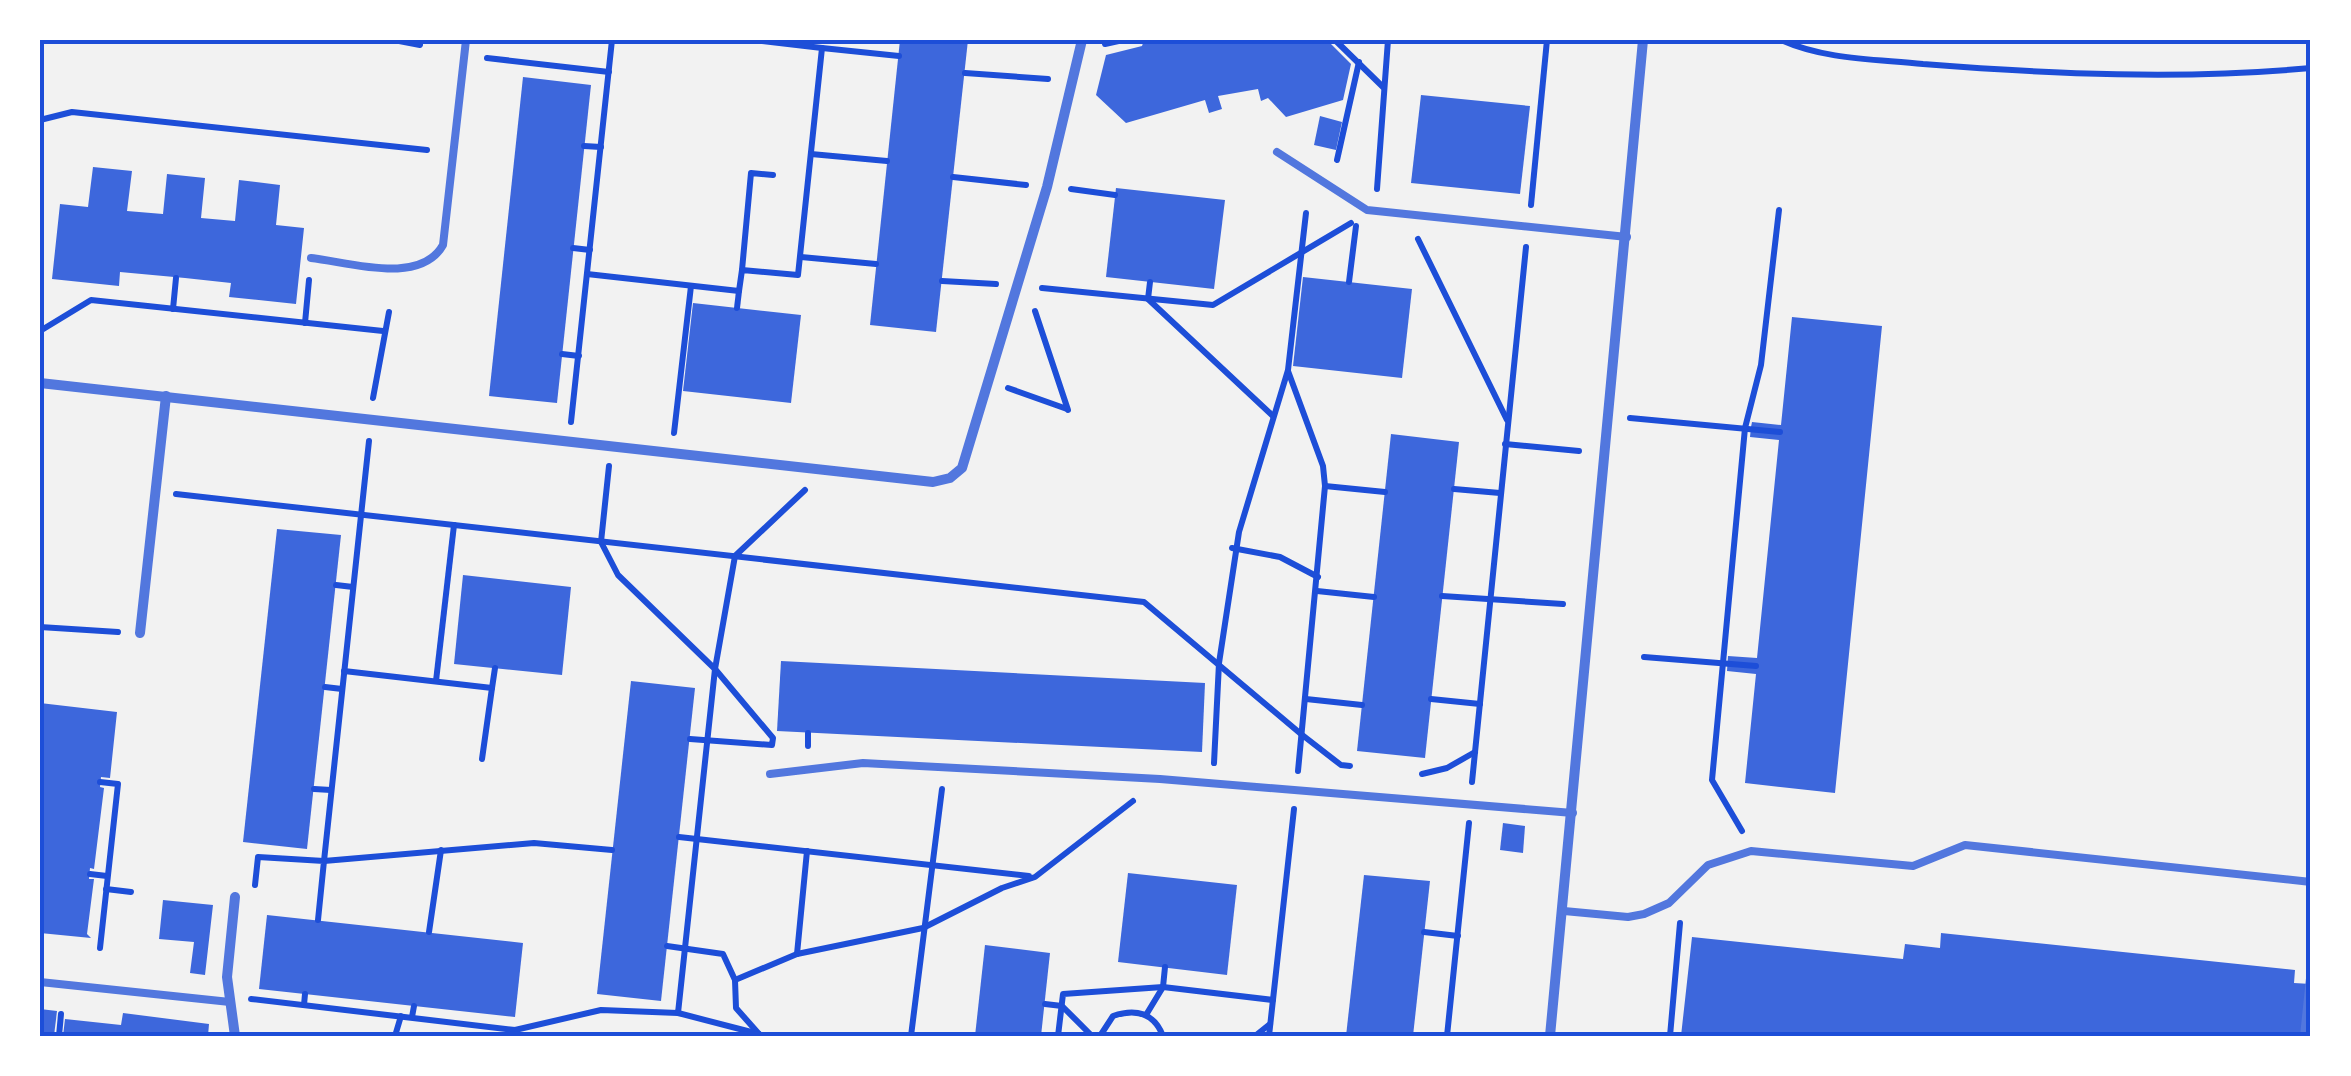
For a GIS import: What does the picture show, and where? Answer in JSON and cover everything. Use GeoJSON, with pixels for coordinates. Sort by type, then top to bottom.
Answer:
{"type":"FeatureCollection","features":[{"type":"Feature","properties":{"kind":"street"},"geometry":{"type":"LineString","coordinates":[[40,383],[915,480],[950,478],[962,468],[1018,286],[1082,40]]}},
{"type":"Feature","properties":{"kind":"street"},"geometry":{"type":"LineString","coordinates":[[1550,1036],[1644,40]]}},
{"type":"Feature","properties":{"kind":"street"},"geometry":{"type":"LineString","coordinates":[[140,632],[166,396]]}},
{"type":"Feature","properties":{"kind":"street"},"geometry":{"type":"LineString","coordinates":[[235,1036],[227,978],[236,897]]}},
{"type":"Feature","properties":{"kind":"lane"},"geometry":{"type":"LineString","coordinates":[[311,258],[398,268],[426,264],[437,255],[443,245],[466,40]]}},
{"type":"Feature","properties":{"kind":"lane"},"geometry":{"type":"LineString","coordinates":[[1277,152],[1367,210],[1627,237]]}},
{"type":"Feature","properties":{"kind":"lane"},"geometry":{"type":"LineString","coordinates":[[770,774],[862,764],[896,765],[1180,780],[1574,813]]}},
{"type":"Feature","properties":{"kind":"lane"},"geometry":{"type":"LineString","coordinates":[[1564,911],[1628,918],[1668,903],[1708,865],[1751,851],[1913,866],[1965,846],[2311,882]]}},
{"type":"Feature","properties":{"kind":"lane"},"geometry":{"type":"LineString","coordinates":[[2304,1036],[2311,970]]}},
{"type":"Feature","properties":{"kind":"lane"},"geometry":{"type":"LineString","coordinates":[[40,982],[230,1002]]}},
{"type":"Feature","properties":{"kind":"path"},"geometry":{"type":"LineString","coordinates":[[394,40],[420,44],[420,40]]}},
{"type":"Feature","properties":{"kind":"path"},"geometry":{"type":"LineString","coordinates":[[570,428],[612,40]]}},
{"type":"Feature","properties":{"kind":"path"},"geometry":{"type":"LineString","coordinates":[[754,40],[899,56]]}},
{"type":"Feature","properties":{"kind":"path"},"geometry":{"type":"LineString","coordinates":[[1335,40],[1384,88]]}},
{"type":"Feature","properties":{"kind":"path"},"geometry":{"type":"LineString","coordinates":[[1376,200],[1388,40]]}},
{"type":"Feature","properties":{"kind":"path"},"geometry":{"type":"LineString","coordinates":[[1530,216],[1547,40]]}},
{"type":"Feature","properties":{"kind":"path"},"geometry":{"type":"LineString","coordinates":[[1781,40],[1834,56],[1980,68],[2122,74],[2311,68]]}},
{"type":"Feature","properties":{"kind":"path"},"geometry":{"type":"LineString","coordinates":[[742,270],[798,275],[822,48]]}},
{"type":"Feature","properties":{"kind":"path"},"geometry":{"type":"LineString","coordinates":[[488,58],[609,72]]}},
{"type":"Feature","properties":{"kind":"path"},"geometry":{"type":"LineString","coordinates":[[1337,160],[1358,62]]}},
{"type":"Feature","properties":{"kind":"path"},"geometry":{"type":"LineString","coordinates":[[964,73],[1053,79]]}},
{"type":"Feature","properties":{"kind":"path"},"geometry":{"type":"LineString","coordinates":[[40,120],[72,112],[427,150]]}},
{"type":"Feature","properties":{"kind":"path"},"geometry":{"type":"LineString","coordinates":[[584,146],[601,147]]}},
{"type":"Feature","properties":{"kind":"path"},"geometry":{"type":"LineString","coordinates":[[812,154],[888,160]]}},
{"type":"Feature","properties":{"kind":"path"},"geometry":{"type":"LineString","coordinates":[[737,308],[751,173],[774,175]]}},
{"type":"Feature","properties":{"kind":"path"},"geometry":{"type":"LineString","coordinates":[[953,177],[1026,184]]}},
{"type":"Feature","properties":{"kind":"path"},"geometry":{"type":"LineString","coordinates":[[1060,188],[1116,194]]}},
{"type":"Feature","properties":{"kind":"path"},"geometry":{"type":"LineString","coordinates":[[1751,851],[1712,780],[1745,428],[1761,365],[1779,210]]}},
{"type":"Feature","properties":{"kind":"path"},"geometry":{"type":"LineString","coordinates":[[1214,769],[1220,663],[1234,548],[1288,370],[1306,214]]}},
{"type":"Feature","properties":{"kind":"path"},"geometry":{"type":"LineString","coordinates":[[1001,385],[1068,410],[1030,290],[1212,305],[1356,220],[1350,282]]}},
{"type":"Feature","properties":{"kind":"path"},"geometry":{"type":"LineString","coordinates":[[1412,228],[1507,421]]}},
{"type":"Feature","properties":{"kind":"path"},"geometry":{"type":"LineString","coordinates":[[1472,793],[1527,239]]}},
{"type":"Feature","properties":{"kind":"path"},"geometry":{"type":"LineString","coordinates":[[573,248],[590,250]]}},
{"type":"Feature","properties":{"kind":"path"},"geometry":{"type":"LineString","coordinates":[[800,257],[876,264]]}},
{"type":"Feature","properties":{"kind":"path"},"geometry":{"type":"LineString","coordinates":[[587,274],[739,291]]}},
{"type":"Feature","properties":{"kind":"path"},"geometry":{"type":"LineString","coordinates":[[173,309],[176,278]]}},
{"type":"Feature","properties":{"kind":"path"},"geometry":{"type":"LineString","coordinates":[[942,281],[997,284]]}},
{"type":"Feature","properties":{"kind":"path"},"geometry":{"type":"LineString","coordinates":[[1148,299],[1150,282]]}},
{"type":"Feature","properties":{"kind":"path"},"geometry":{"type":"LineString","coordinates":[[673,439],[691,286]]}},
{"type":"Feature","properties":{"kind":"path"},"geometry":{"type":"LineString","coordinates":[[1148,299],[1273,416]]}},
{"type":"Feature","properties":{"kind":"path"},"geometry":{"type":"LineString","coordinates":[[40,330],[91,300],[383,331]]}},
{"type":"Feature","properties":{"kind":"path"},"geometry":{"type":"LineString","coordinates":[[372,406],[389,312]]}},
{"type":"Feature","properties":{"kind":"path"},"geometry":{"type":"LineString","coordinates":[[562,354],[579,356]]}},
{"type":"Feature","properties":{"kind":"path"},"geometry":{"type":"LineString","coordinates":[[1288,370],[1326,486],[1297,777]]}},
{"type":"Feature","properties":{"kind":"path"},"geometry":{"type":"LineString","coordinates":[[1629,418],[1780,432]]}},
{"type":"Feature","properties":{"kind":"path"},"geometry":{"type":"LineString","coordinates":[[318,920],[370,430]]}},
{"type":"Feature","properties":{"kind":"path"},"geometry":{"type":"LineString","coordinates":[[1506,444],[1579,451]]}},
{"type":"Feature","properties":{"kind":"path"},"geometry":{"type":"LineString","coordinates":[[610,455],[601,542],[618,575],[715,669],[773,738],[772,745],[690,739]]}},
{"type":"Feature","properties":{"kind":"path"},"geometry":{"type":"LineString","coordinates":[[678,1013],[715,669],[735,556],[819,478]]}},
{"type":"Feature","properties":{"kind":"path"},"geometry":{"type":"LineString","coordinates":[[1326,486],[1385,492]]}},
{"type":"Feature","properties":{"kind":"path"},"geometry":{"type":"LineString","coordinates":[[1454,489],[1500,494]]}},
{"type":"Feature","properties":{"kind":"path"},"geometry":{"type":"LineString","coordinates":[[155,492],[1144,602],[1301,734],[1341,765],[1350,766]]}},
{"type":"Feature","properties":{"kind":"path"},"geometry":{"type":"LineString","coordinates":[[436,681],[454,525]]}},
{"type":"Feature","properties":{"kind":"path"},"geometry":{"type":"LineString","coordinates":[[1234,548],[1280,556],[1318,577]]}},
{"type":"Feature","properties":{"kind":"path"},"geometry":{"type":"LineString","coordinates":[[336,585],[353,587]]}},
{"type":"Feature","properties":{"kind":"path"},"geometry":{"type":"LineString","coordinates":[[1316,591],[1374,597]]}},
{"type":"Feature","properties":{"kind":"path"},"geometry":{"type":"LineString","coordinates":[[1442,596],[1563,604]]}},
{"type":"Feature","properties":{"kind":"path"},"geometry":{"type":"LineString","coordinates":[[40,628],[140,632]]}},
{"type":"Feature","properties":{"kind":"path"},"geometry":{"type":"LineString","coordinates":[[1644,657],[1756,666]]}},
{"type":"Feature","properties":{"kind":"path"},"geometry":{"type":"LineString","coordinates":[[482,758],[495,668]]}},
{"type":"Feature","properties":{"kind":"path"},"geometry":{"type":"LineString","coordinates":[[344,671],[492,688]]}},
{"type":"Feature","properties":{"kind":"path"},"geometry":{"type":"LineString","coordinates":[[325,686],[342,688]]}},
{"type":"Feature","properties":{"kind":"path"},"geometry":{"type":"LineString","coordinates":[[1306,699],[1362,705]]}},
{"type":"Feature","properties":{"kind":"path"},"geometry":{"type":"LineString","coordinates":[[1431,699],[1480,704]]}},
{"type":"Feature","properties":{"kind":"path"},"geometry":{"type":"LineString","coordinates":[[808,732],[808,746]]}},
{"type":"Feature","properties":{"kind":"path"},"geometry":{"type":"LineString","coordinates":[[1422,774],[1447,768],[1475,752]]}},
{"type":"Feature","properties":{"kind":"path"},"geometry":{"type":"LineString","coordinates":[[911,1036],[943,779]]}},
{"type":"Feature","properties":{"kind":"path"},"geometry":{"type":"LineString","coordinates":[[100,782],[118,784],[100,948]]}},
{"type":"Feature","properties":{"kind":"path"},"geometry":{"type":"LineString","coordinates":[[314,788],[331,790]]}},
{"type":"Feature","properties":{"kind":"path"},"geometry":{"type":"LineString","coordinates":[[735,980],[798,954],[924,928],[1002,888],[1035,877],[1146,790]]}},
{"type":"Feature","properties":{"kind":"path"},"geometry":{"type":"LineString","coordinates":[[1282,1036],[1270,1035],[1295,800]]}},
{"type":"Feature","properties":{"kind":"path"},"geometry":{"type":"LineString","coordinates":[[1448,1036],[1469,817]]}},
{"type":"Feature","properties":{"kind":"path"},"geometry":{"type":"LineString","coordinates":[[764,834],[764,846]]}},
{"type":"Feature","properties":{"kind":"path"},"geometry":{"type":"LineString","coordinates":[[679,838],[1035,877]]}},
{"type":"Feature","properties":{"kind":"path"},"geometry":{"type":"LineString","coordinates":[[254,898],[258,857],[324,860],[534,843],[612,850]]}},
{"type":"Feature","properties":{"kind":"path"},"geometry":{"type":"LineString","coordinates":[[430,932],[441,850]]}},
{"type":"Feature","properties":{"kind":"path"},"geometry":{"type":"LineString","coordinates":[[798,954],[807,851]]}},
{"type":"Feature","properties":{"kind":"path"},"geometry":{"type":"LineString","coordinates":[[90,874],[107,876]]}},
{"type":"Feature","properties":{"kind":"path"},"geometry":{"type":"LineString","coordinates":[[106,889],[131,892]]}},
{"type":"Feature","properties":{"kind":"path"},"geometry":{"type":"LineString","coordinates":[[1670,1036],[1683,889]]}},
{"type":"Feature","properties":{"kind":"path"},"geometry":{"type":"LineString","coordinates":[[1424,932],[1458,936]]}},
{"type":"Feature","properties":{"kind":"path"},"geometry":{"type":"LineString","coordinates":[[667,946],[724,954],[735,980],[736,1008],[760,1035]]}},
{"type":"Feature","properties":{"kind":"path"},"geometry":{"type":"LineString","coordinates":[[1146,1014],[1162,986],[1165,967]]}},
{"type":"Feature","properties":{"kind":"path"},"geometry":{"type":"LineString","coordinates":[[244,984],[249,1012]]}},
{"type":"Feature","properties":{"kind":"path"},"geometry":{"type":"LineString","coordinates":[[1058,1036],[1063,994],[1162,986],[1274,1000]]}},
{"type":"Feature","properties":{"kind":"path"},"geometry":{"type":"LineString","coordinates":[[304,1005],[305,994]]}},
{"type":"Feature","properties":{"kind":"path"},"geometry":{"type":"LineString","coordinates":[[246,998],[515,1030],[601,1010],[678,1013],[760,1035]]}},
{"type":"Feature","properties":{"kind":"path"},"geometry":{"type":"LineString","coordinates":[[1044,1004],[1062,1006],[1092,1036]]}},
{"type":"Feature","properties":{"kind":"path"},"geometry":{"type":"LineString","coordinates":[[412,1017],[414,1006]]}},
{"type":"Feature","properties":{"kind":"path"},"geometry":{"type":"LineString","coordinates":[[1100,1036],[1114,1016],[1135,1011],[1146,1014],[1163,1036]]}},
{"type":"Feature","properties":{"kind":"path"},"geometry":{"type":"LineString","coordinates":[[59,1036],[61,1014]]}},
{"type":"Feature","properties":{"kind":"path"},"geometry":{"type":"LineString","coordinates":[[395,1036],[401,1016]]}},
{"type":"Feature","properties":{"kind":"path"},"geometry":{"type":"LineString","coordinates":[[1255,1036],[1271,1023]]}},
{"type":"Feature","properties":{"kind":"building"},"geometry":{"type":"Polygon","coordinates":[[[900,40],[968,40],[936,332],[870,325],[900,40]]]}},
{"type":"Feature","properties":{"kind":"building"},"geometry":{"type":"Polygon","coordinates":[[[1144,40],[1281,40],[1286,44],[1327,40],[1351,64],[1343,100],[1286,117],[1268,98],[1261,101],[1258,89],[1218,96],[1222,109],[1209,113],[1205,100],[1126,123],[1096,95],[1106,55],[1142,46],[1144,40]]]}},
{"type":"Feature","properties":{"kind":"building"},"geometry":{"type":"Polygon","coordinates":[[[523,77],[591,85],[557,403],[489,396],[523,77]]]}},
{"type":"Feature","properties":{"kind":"building"},"geometry":{"type":"Polygon","coordinates":[[[1421,95],[1530,106],[1520,194],[1411,183],[1421,95]]]}},
{"type":"Feature","properties":{"kind":"building"},"geometry":{"type":"Polygon","coordinates":[[[1320,116],[1342,122],[1336,150],[1314,145],[1320,116]]]}},
{"type":"Feature","properties":{"kind":"building"},"geometry":{"type":"Polygon","coordinates":[[[93,167],[132,171],[127,211],[163,214],[167,174],[205,178],[201,218],[235,221],[239,180],[280,185],[276,225],[304,228],[296,304],[229,297],[231,283],[185,278],[120,272],[119,286],[52,279],[60,204],[88,207],[93,167]]]}},
{"type":"Feature","properties":{"kind":"building"},"geometry":{"type":"Polygon","coordinates":[[[1116,188],[1225,200],[1214,289],[1106,277],[1116,188]]]}},
{"type":"Feature","properties":{"kind":"building"},"geometry":{"type":"Polygon","coordinates":[[[1303,277],[1412,289],[1402,378],[1293,366],[1303,277]]]}},
{"type":"Feature","properties":{"kind":"building"},"geometry":{"type":"Polygon","coordinates":[[[693,303],[801,315],[791,403],[683,391],[693,303]]]}},
{"type":"Feature","properties":{"kind":"building"},"geometry":{"type":"Polygon","coordinates":[[[1792,317],[1882,326],[1835,793],[1745,783],[1756,674],[1727,671],[1728,656],[1757,658],[1779,440],[1750,437],[1751,427],[1752,422],[1781,425],[1792,317]]]}},
{"type":"Feature","properties":{"kind":"building"},"geometry":{"type":"Polygon","coordinates":[[[1391,434],[1459,442],[1425,758],[1357,751],[1391,434]]]}},
{"type":"Feature","properties":{"kind":"building"},"geometry":{"type":"Polygon","coordinates":[[[277,529],[341,535],[307,849],[243,842],[277,529]]]}},
{"type":"Feature","properties":{"kind":"building"},"geometry":{"type":"Polygon","coordinates":[[[463,575],[571,587],[562,675],[454,664],[463,575]]]}},
{"type":"Feature","properties":{"kind":"building"},"geometry":{"type":"Polygon","coordinates":[[[781,661],[1205,683],[1202,752],[777,731],[781,661]]]}},
{"type":"Feature","properties":{"kind":"building"},"geometry":{"type":"Polygon","coordinates":[[[631,681],[695,688],[661,1001],[597,994],[631,681]]]}},
{"type":"Feature","properties":{"kind":"building"},"geometry":{"type":"Polygon","coordinates":[[[40,703],[117,712],[110,778],[101,777],[100,787],[104,788],[94,869],[90,868],[89,879],[94,879],[87,934],[91,938],[40,933],[40,703]]]}},
{"type":"Feature","properties":{"kind":"building"},"geometry":{"type":"Polygon","coordinates":[[[1503,823],[1525,826],[1523,853],[1500,850],[1503,823]]]}},
{"type":"Feature","properties":{"kind":"building"},"geometry":{"type":"Polygon","coordinates":[[[1128,873],[1237,885],[1227,975],[1118,962],[1128,873]]]}},
{"type":"Feature","properties":{"kind":"building"},"geometry":{"type":"Polygon","coordinates":[[[1364,875],[1430,881],[1413,1036],[1346,1036],[1364,875]]]}},
{"type":"Feature","properties":{"kind":"building"},"geometry":{"type":"Polygon","coordinates":[[[163,900],[213,905],[205,975],[190,973],[194,942],[159,939],[163,900]]]}},
{"type":"Feature","properties":{"kind":"building"},"geometry":{"type":"Polygon","coordinates":[[[267,915],[523,943],[515,1017],[259,989],[267,915]]]}},
{"type":"Feature","properties":{"kind":"building"},"geometry":{"type":"Polygon","coordinates":[[[1941,933],[2295,970],[2294,983],[2311,984],[2311,1035],[1681,1036],[1692,937],[1903,959],[1905,944],[1940,948],[1941,933]]]}},
{"type":"Feature","properties":{"kind":"building"},"geometry":{"type":"Polygon","coordinates":[[[985,945],[1050,953],[1041,1036],[975,1036],[985,945]]]}},
{"type":"Feature","properties":{"kind":"building"},"geometry":{"type":"Polygon","coordinates":[[[40,1009],[57,1011],[54,1036],[40,1036],[40,1009]]]}},
{"type":"Feature","properties":{"kind":"building"},"geometry":{"type":"Polygon","coordinates":[[[123,1013],[209,1024],[208,1036],[63,1036],[65,1019],[121,1025],[123,1013]]]}}]}
